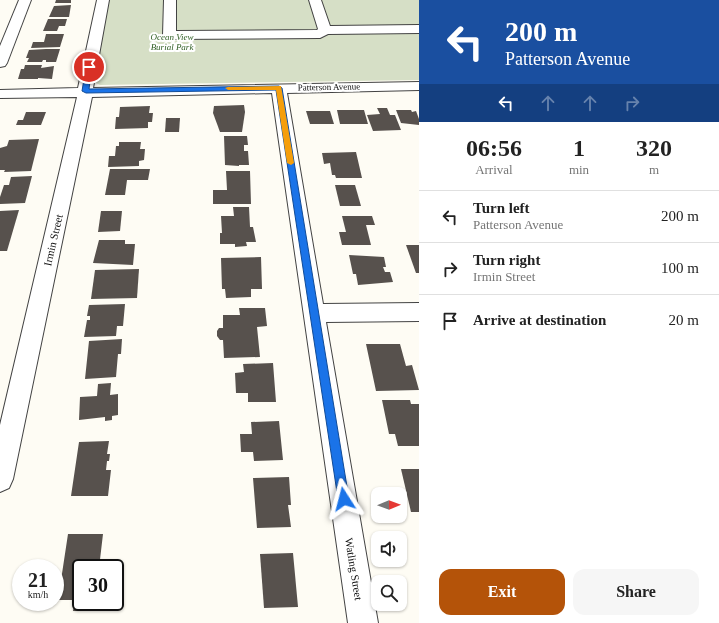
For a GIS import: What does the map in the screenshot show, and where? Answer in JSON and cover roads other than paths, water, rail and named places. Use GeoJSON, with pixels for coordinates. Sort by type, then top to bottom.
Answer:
{"type":"FeatureCollection","features":[{"type":"Feature","properties":{"kind":"street"},"geometry":{"type":"LineString","coordinates":[[0,64],[25,0]]}},
{"type":"Feature","properties":{"kind":"street","name":"Irmin Street"},"geometry":{"type":"LineString","coordinates":[[0,479],[78,132],[86,91],[86,81],[103,0]]}},
{"type":"Feature","properties":{"kind":"street"},"geometry":{"type":"LineString","coordinates":[[170,0],[168,36],[320,34],[325,30],[419,28]]}},
{"type":"Feature","properties":{"kind":"street"},"geometry":{"type":"LineString","coordinates":[[315,0],[325,30]]}},
{"type":"Feature","properties":{"kind":"street","name":"Patterson Avenue"},"geometry":{"type":"LineString","coordinates":[[0,94],[86,91],[419,86]]}},
{"type":"Feature","properties":{"kind":"street","name":"Watling Street"},"geometry":{"type":"LineString","coordinates":[[279,88],[363,623]]}},
{"type":"Feature","properties":{"kind":"street"},"geometry":{"type":"LineString","coordinates":[[315,313],[419,312]]}},
{"type":"Feature","properties":{"kind":"park label","name":"Ocean View Burial Park"},"geometry":{"type":"Point","coordinates":[172,42]}}]}
